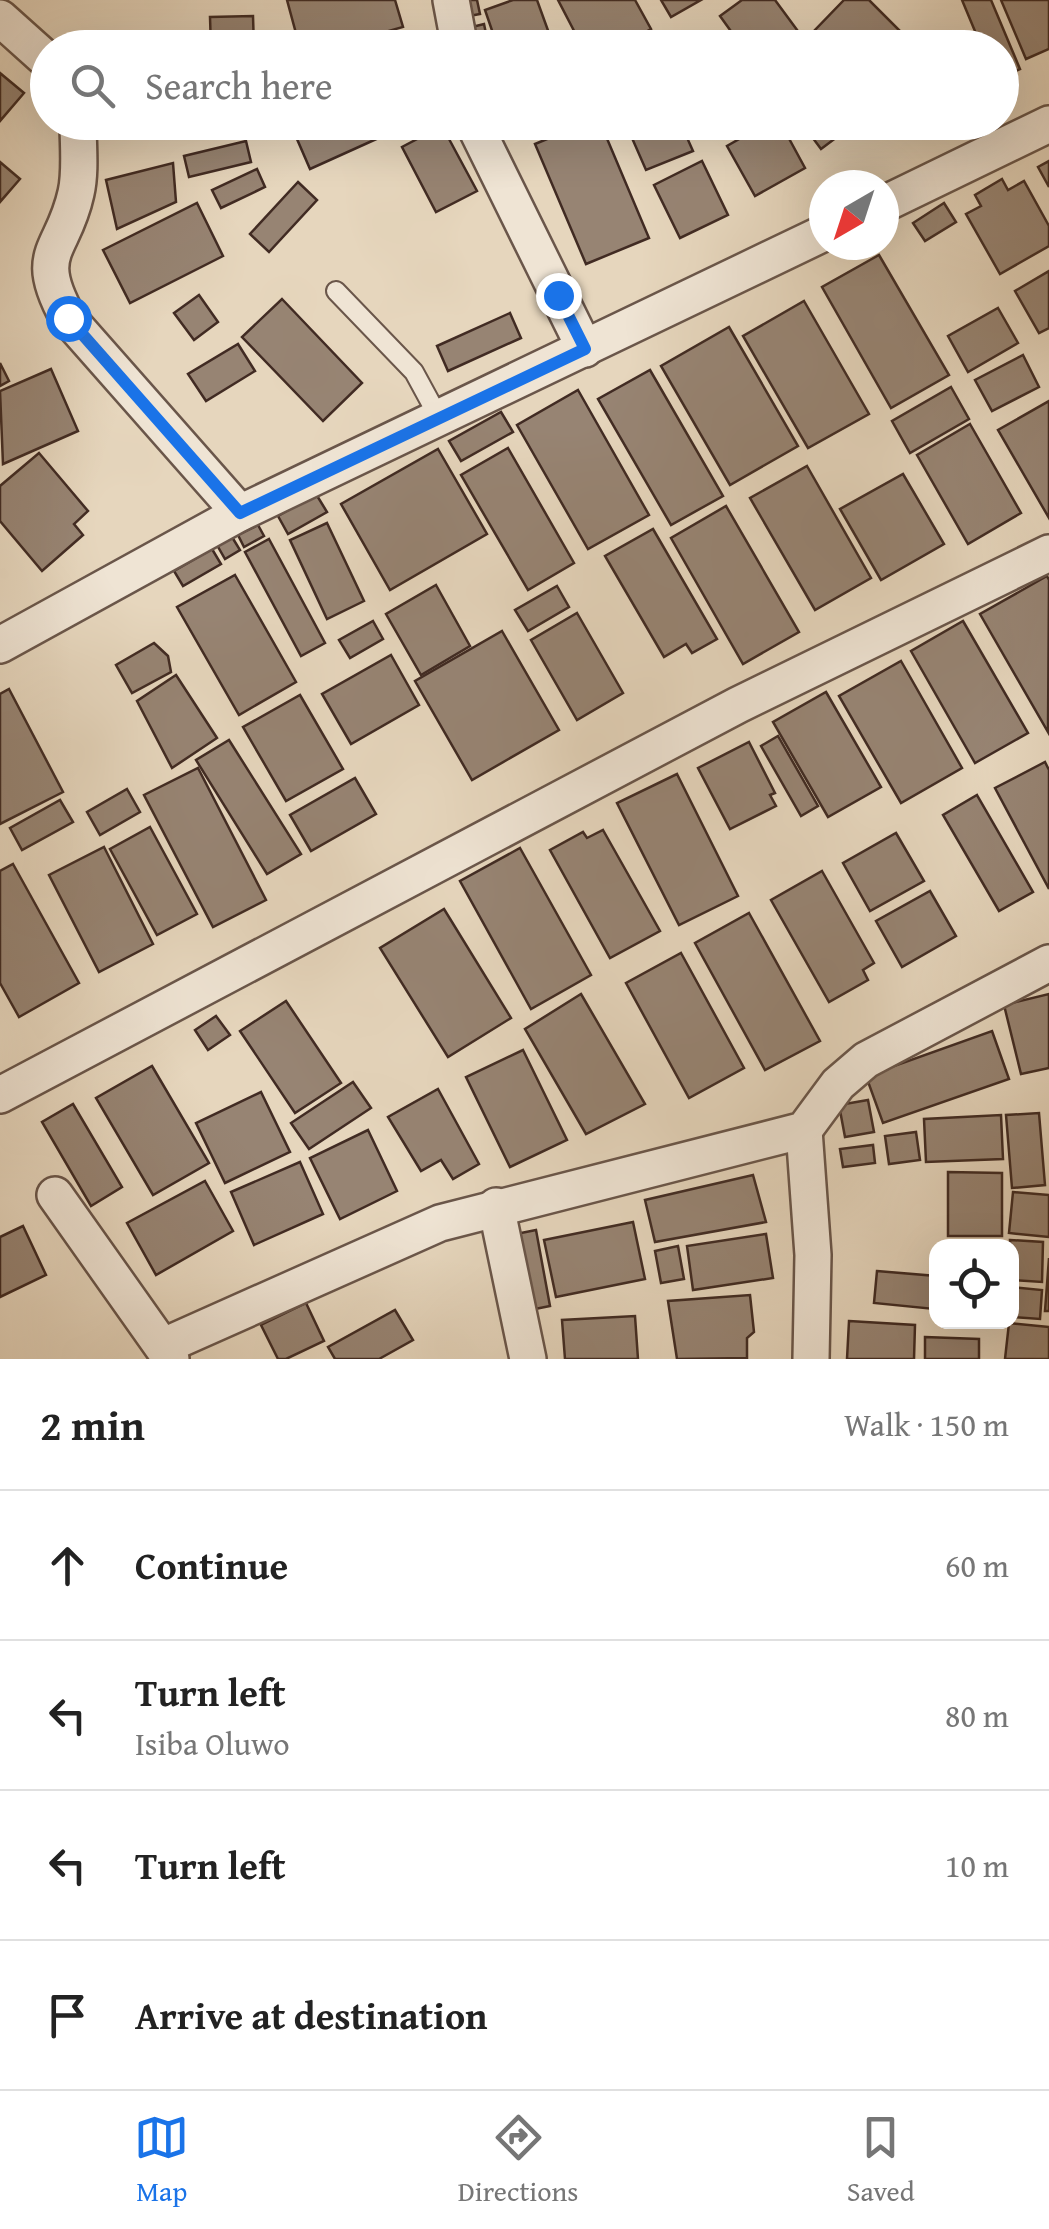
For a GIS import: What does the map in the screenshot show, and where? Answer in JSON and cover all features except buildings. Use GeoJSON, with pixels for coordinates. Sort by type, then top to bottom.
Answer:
{"type":"FeatureCollection","features":[{"type":"Feature","properties":{"kind":"street"},"geometry":{"type":"LineString","coordinates":[[451,0],[457,30]]}},
{"type":"Feature","properties":{"kind":"street"},"geometry":{"type":"LineString","coordinates":[[0,18],[30,45]]}},
{"type":"Feature","properties":{"kind":"street"},"geometry":{"type":"LineString","coordinates":[[1019,139],[1049,124]]}},
{"type":"Feature","properties":{"kind":"street"},"geometry":{"type":"LineString","coordinates":[[77,140],[76,193],[50,256],[52,289],[68,318],[240,513]]}},
{"type":"Feature","properties":{"kind":"street"},"geometry":{"type":"LineString","coordinates":[[483,140],[585,349]]}},
{"type":"Feature","properties":{"kind":"street"},"geometry":{"type":"LineString","coordinates":[[899,197],[1016,140]]}},
{"type":"Feature","properties":{"kind":"street"},"geometry":{"type":"LineString","coordinates":[[0,645],[240,513],[809,240]]}},
{"type":"Feature","properties":{"kind":"street"},"geometry":{"type":"LineString","coordinates":[[0,1095],[738,705],[1049,552]]}},
{"type":"Feature","properties":{"kind":"street"},"geometry":{"type":"LineString","coordinates":[[56,1195],[167,1353],[440,1222],[804,1130],[838,1084],[866,1060],[1049,962]]}},
{"type":"Feature","properties":{"kind":"street"},"geometry":{"type":"LineString","coordinates":[[804,1130],[814,1255],[811,1359]]}},
{"type":"Feature","properties":{"kind":"street"},"geometry":{"type":"LineString","coordinates":[[496,1206],[528,1359]]}},
{"type":"Feature","properties":{"kind":"lane"},"geometry":{"type":"LineString","coordinates":[[336,290],[414,372],[440,418]]}},
{"type":"Feature","properties":{"kind":"route"},"geometry":{"type":"LineString","coordinates":[[68,318],[240,513],[585,349],[558,295]]}}]}
